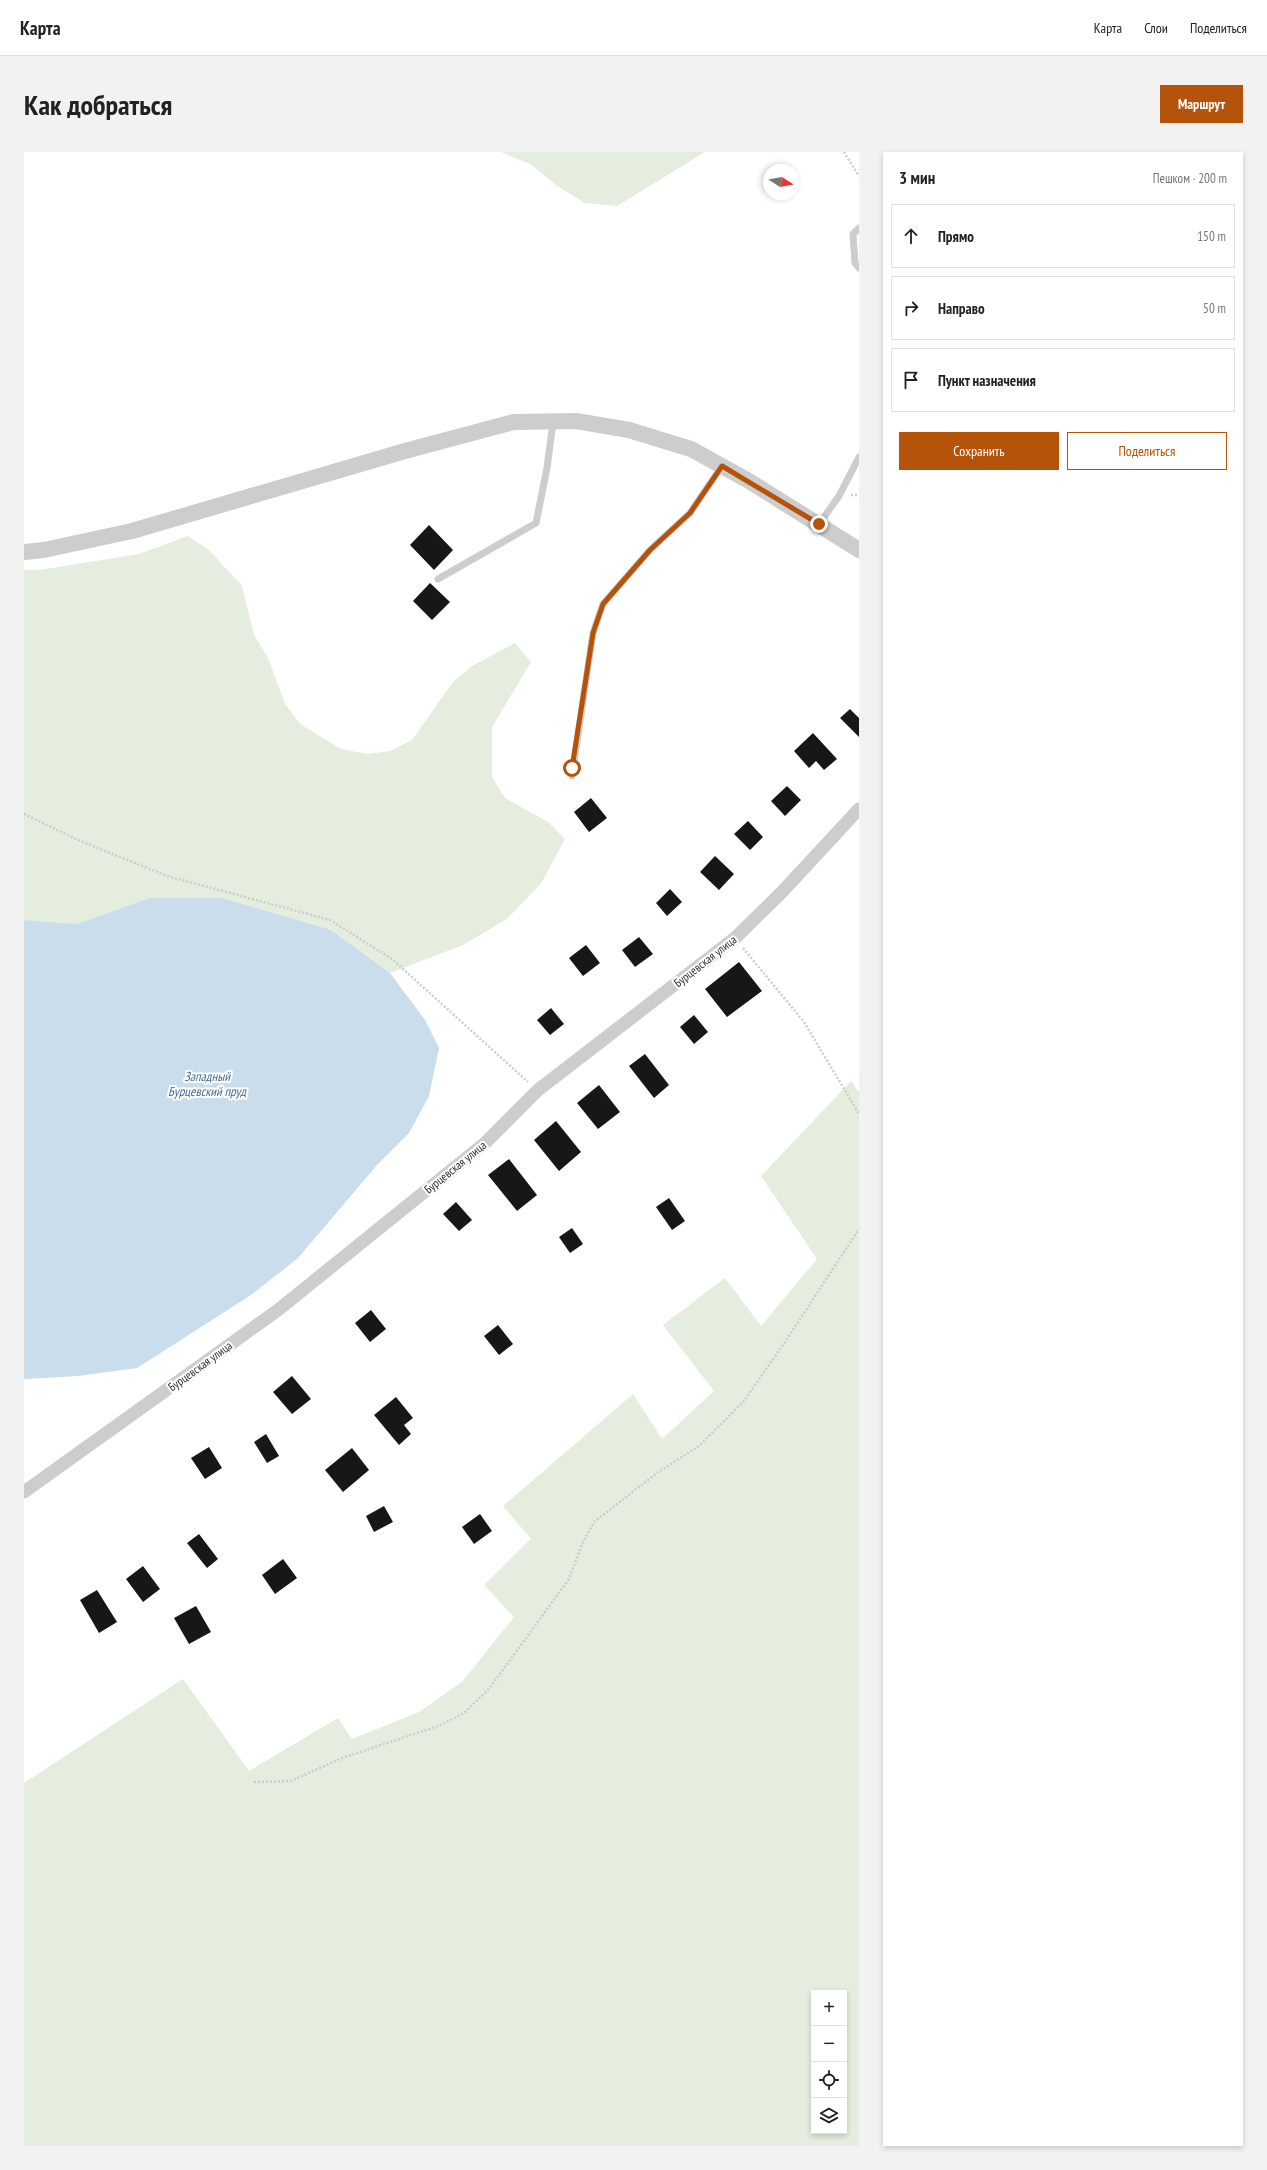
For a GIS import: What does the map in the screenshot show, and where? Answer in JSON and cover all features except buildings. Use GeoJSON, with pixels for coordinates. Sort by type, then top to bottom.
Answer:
{"type":"FeatureCollection","features":[{"type":"Feature","properties":{"kind":"street"},"geometry":{"type":"LineString","coordinates":[[24,552],[44,550],[132,531],[405,451],[514,422],[576,421],[629,430],[691,449],[819,524],[859,550]]}},
{"type":"Feature","properties":{"kind":"street","name":"Бурцевская улица"},"geometry":{"type":"LineString","coordinates":[[24,1492],[278,1310],[485,1143],[538,1090],[735,938],[781,893],[859,809]]}},
{"type":"Feature","properties":{"kind":"lane"},"geometry":{"type":"LineString","coordinates":[[859,228],[853,234],[855,264],[859,268]]}},
{"type":"Feature","properties":{"kind":"lane"},"geometry":{"type":"LineString","coordinates":[[438,579],[536,523],[547,468],[553,422]]}},
{"type":"Feature","properties":{"kind":"lane"},"geometry":{"type":"LineString","coordinates":[[819,524],[839,496],[859,457]]}},
{"type":"Feature","properties":{"kind":"lane"},"geometry":{"type":"LineString","coordinates":[[572,776],[593,633],[603,604],[650,550],[690,513],[722,466]]}},
{"type":"Feature","properties":{"kind":"path"},"geometry":{"type":"LineString","coordinates":[[844,152],[859,176]]}},
{"type":"Feature","properties":{"kind":"path"},"geometry":{"type":"LineString","coordinates":[[24,814],[78,840],[167,876],[330,920],[392,959],[538,1090]]}},
{"type":"Feature","properties":{"kind":"path"},"geometry":{"type":"LineString","coordinates":[[735,938],[804,1022],[859,1114]]}},
{"type":"Feature","properties":{"kind":"path"},"geometry":{"type":"LineString","coordinates":[[254,1782],[291,1781],[342,1758],[441,1725],[464,1713],[489,1689],[569,1579],[582,1544],[594,1522],[657,1473],[699,1446],[744,1401],[788,1339],[859,1229]]}},
{"type":"Feature","properties":{"kind":"green space"},"geometry":{"type":"Polygon","coordinates":[[[501,152],[705,152],[617,206],[585,203],[557,186],[532,165],[501,152]]]}},
{"type":"Feature","properties":{"kind":"green space"},"geometry":{"type":"Polygon","coordinates":[[[188,536],[209,550],[242,586],[254,635],[268,658],[285,704],[300,724],[341,749],[367,754],[390,751],[412,740],[453,682],[472,666],[515,643],[531,662],[492,727],[492,777],[505,798],[548,822],[565,839],[542,882],[507,919],[463,945],[390,973],[331,930],[149,898],[77,924],[24,920],[24,570],[39,570],[139,554],[188,536]]]}},
{"type":"Feature","properties":{"kind":"green space"},"geometry":{"type":"Polygon","coordinates":[[[851,1081],[859,1092],[859,2146],[24,2146],[24,1783],[183,1679],[249,1771],[338,1718],[352,1739],[419,1712],[462,1682],[514,1617],[484,1585],[531,1539],[503,1506],[633,1394],[662,1439],[714,1391],[663,1325],[725,1278],[761,1326],[817,1259],[761,1176],[851,1081]]]}},
{"type":"Feature","properties":{"kind":"water","name":"Западный Бурцевский пруд"},"geometry":{"type":"Polygon","coordinates":[[[149,898],[222,898],[331,930],[390,973],[425,1020],[439,1048],[429,1096],[409,1133],[377,1165],[298,1258],[251,1295],[137,1368],[78,1376],[24,1379],[24,920],[77,924],[149,898]]]}},
{"type":"Feature","properties":{"kind":"route"},"geometry":{"type":"LineString","coordinates":[[572,768],[593,633],[603,604],[650,550],[690,513],[722,466],[819,524]]}}]}
